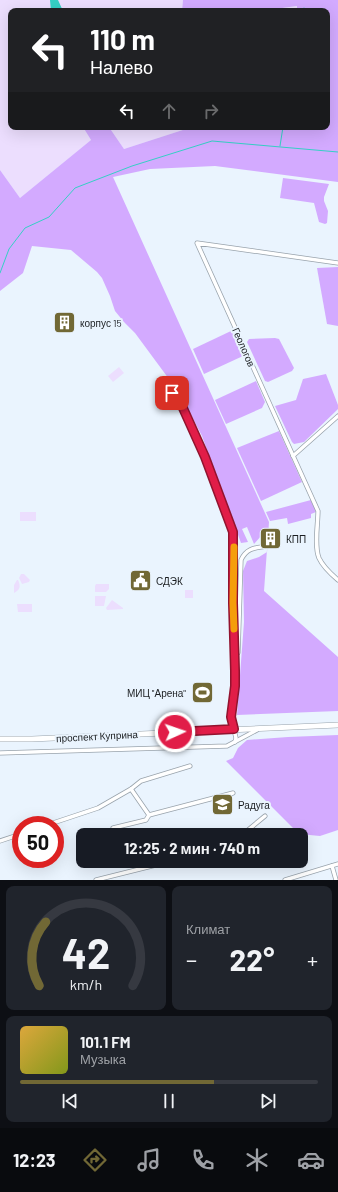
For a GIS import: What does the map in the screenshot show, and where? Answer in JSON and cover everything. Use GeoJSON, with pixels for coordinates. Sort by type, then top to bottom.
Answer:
{"type":"FeatureCollection","features":[{"type":"Feature","properties":{"kind":"main road","name":"проспект Куприна"},"geometry":{"type":"LineString","coordinates":[[0,739],[32,739],[338,725]]}},
{"type":"Feature","properties":{"kind":"street","name":"Геологов"},"geometry":{"type":"LineString","coordinates":[[338,263],[197,243],[318,511],[319,558],[323,565],[338,580]]}},
{"type":"Feature","properties":{"kind":"street"},"geometry":{"type":"LineString","coordinates":[[172,393],[178,397],[205,457],[233,532],[235,686],[231,717],[236,738],[235,742]]}},
{"type":"Feature","properties":{"kind":"street"},"geometry":{"type":"LineString","coordinates":[[293,456],[338,416]]}},
{"type":"Feature","properties":{"kind":"street"},"geometry":{"type":"LineString","coordinates":[[235,653],[238,653],[241,560],[244,553],[249,550],[268,546]]}},
{"type":"Feature","properties":{"kind":"street"},"geometry":{"type":"LineString","coordinates":[[0,753],[223,746],[232,744],[260,728]]}},
{"type":"Feature","properties":{"kind":"street"},"geometry":{"type":"LineString","coordinates":[[64,819],[98,808],[141,781],[190,766]]}},
{"type":"Feature","properties":{"kind":"street"},"geometry":{"type":"LineString","coordinates":[[130,789],[148,815]]}},
{"type":"Feature","properties":{"kind":"street"},"geometry":{"type":"LineString","coordinates":[[113,828],[146,820],[148,815],[233,794]]}},
{"type":"Feature","properties":{"kind":"street"},"geometry":{"type":"LineString","coordinates":[[250,828],[265,816]]}},
{"type":"Feature","properties":{"kind":"street"},"geometry":{"type":"LineString","coordinates":[[0,842],[12,837]]}},
{"type":"Feature","properties":{"kind":"street"},"geometry":{"type":"LineString","coordinates":[[285,880],[338,864]]}},
{"type":"Feature","properties":{"kind":"street"},"geometry":{"type":"LineString","coordinates":[[332,866],[336,880]]}},
{"type":"Feature","properties":{"kind":"street"},"geometry":{"type":"LineString","coordinates":[[96,880],[144,868]]}},
{"type":"Feature","properties":{"kind":"shaded area"},"geometry":{"type":"Polygon","coordinates":[[[0,0],[183,0],[182,8],[8,8],[8,130],[85,130],[91,140],[20,198],[0,170],[0,0]]]}},
{"type":"Feature","properties":{"kind":"shaded area"},"geometry":{"type":"Polygon","coordinates":[[[50,0],[58,0],[62,8],[51,8],[50,0]]]}},
{"type":"Feature","properties":{"kind":"shaded area"},"geometry":{"type":"Polygon","coordinates":[[[183,0],[338,0],[338,182],[215,166],[150,169],[113,177],[269,522],[269,527],[254,544],[247,527],[242,529],[248,542],[241,543],[202,436],[180,394],[135,333],[115,311],[102,278],[97,272],[71,250],[32,246],[23,273],[0,291],[0,170],[20,198],[91,140],[85,130],[111,130],[124,149],[183,130],[330,130],[330,8],[297,8],[297,6],[282,8],[182,8],[183,0]]]}},
{"type":"Feature","properties":{"kind":"shaded area"},"geometry":{"type":"Polygon","coordinates":[[[298,6],[298,8],[283,8],[298,6]]]}},
{"type":"Feature","properties":{"kind":"shaded area"},"geometry":{"type":"Polygon","coordinates":[[[111,130],[183,130],[124,149],[111,130]]]}},
{"type":"Feature","properties":{"kind":"shaded area"},"geometry":{"type":"Polygon","coordinates":[[[283,178],[329,184],[324,197],[328,211],[327,223],[325,224],[319,222],[314,203],[280,198],[283,178]]]}},
{"type":"Feature","properties":{"kind":"shaded area"},"geometry":{"type":"Polygon","coordinates":[[[338,267],[338,326],[327,324],[317,268],[338,267]]]}},
{"type":"Feature","properties":{"kind":"shaded area"},"geometry":{"type":"Polygon","coordinates":[[[231,331],[233,332],[243,356],[204,374],[193,349],[231,331]]]}},
{"type":"Feature","properties":{"kind":"shaded area"},"geometry":{"type":"Polygon","coordinates":[[[249,339],[279,339],[294,368],[292,371],[268,382],[265,381],[247,342],[249,339]]]}},
{"type":"Feature","properties":{"kind":"shaded area"},"geometry":{"type":"Polygon","coordinates":[[[119,367],[124,373],[113,382],[108,376],[119,367]]]}},
{"type":"Feature","properties":{"kind":"shaded area"},"geometry":{"type":"Polygon","coordinates":[[[326,374],[338,405],[338,409],[304,442],[294,444],[275,406],[296,400],[303,379],[326,374]]]}},
{"type":"Feature","properties":{"kind":"shaded area"},"geometry":{"type":"Polygon","coordinates":[[[256,381],[265,402],[262,408],[226,424],[215,400],[256,381]]]}},
{"type":"Feature","properties":{"kind":"shaded area"},"geometry":{"type":"Polygon","coordinates":[[[279,431],[302,482],[261,501],[237,448],[279,431]]]}},
{"type":"Feature","properties":{"kind":"shaded area"},"geometry":{"type":"Polygon","coordinates":[[[311,500],[316,512],[311,514],[311,518],[288,524],[287,518],[270,521],[266,512],[311,500]]]}},
{"type":"Feature","properties":{"kind":"shaded area"},"geometry":{"type":"Polygon","coordinates":[[[20,512],[36,512],[36,521],[20,521],[20,512]]]}},
{"type":"Feature","properties":{"kind":"shaded area"},"geometry":{"type":"Polygon","coordinates":[[[267,552],[264,591],[338,657],[338,711],[237,715],[244,622],[243,571],[247,561],[259,557],[267,552]]]}},
{"type":"Feature","properties":{"kind":"shaded area"},"geometry":{"type":"Polygon","coordinates":[[[21,574],[24,574],[30,580],[29,582],[22,584],[19,578],[21,574]]]}},
{"type":"Feature","properties":{"kind":"shaded area"},"geometry":{"type":"Polygon","coordinates":[[[17,580],[20,586],[18,591],[14,593],[14,585],[17,580]]]}},
{"type":"Feature","properties":{"kind":"shaded area"},"geometry":{"type":"Polygon","coordinates":[[[96,584],[109,584],[109,589],[106,592],[95,592],[96,584]]]}},
{"type":"Feature","properties":{"kind":"shaded area"},"geometry":{"type":"Polygon","coordinates":[[[185,590],[193,590],[193,598],[185,598],[185,590]]]}},
{"type":"Feature","properties":{"kind":"shaded area"},"geometry":{"type":"Polygon","coordinates":[[[95,596],[106,596],[104,606],[95,606],[95,596]]]}},
{"type":"Feature","properties":{"kind":"shaded area"},"geometry":{"type":"Polygon","coordinates":[[[112,600],[123,609],[107,610],[106,608],[112,600]]]}},
{"type":"Feature","properties":{"kind":"shaded area"},"geometry":{"type":"Polygon","coordinates":[[[17,604],[32,604],[32,612],[18,612],[17,604]]]}},
{"type":"Feature","properties":{"kind":"shaded area"},"geometry":{"type":"Polygon","coordinates":[[[338,735],[338,830],[320,836],[308,835],[308,828],[293,828],[226,761],[233,758],[238,748],[247,740],[338,735]]]}},
{"type":"Feature","properties":{"kind":"waterway"},"geometry":{"type":"LineString","coordinates":[[280,146],[283,130]]}},
{"type":"Feature","properties":{"kind":"waterway"},"geometry":{"type":"LineString","coordinates":[[0,273],[9,249],[25,228],[49,217],[75,188],[132,166],[212,141],[338,152]]}},
{"type":"Feature","properties":{"kind":"slow traffic"},"geometry":{"type":"LineString","coordinates":[[234,547],[234,629]]}},
{"type":"Feature","properties":{"kind":"place","name":"корпус 15"},"geometry":{"type":"Point","coordinates":[64,323]}},
{"type":"Feature","properties":{"kind":"place","name":"КПП"},"geometry":{"type":"Point","coordinates":[271,539]}},
{"type":"Feature","properties":{"kind":"place","name":"СДЭК"},"geometry":{"type":"Point","coordinates":[140,581]}},
{"type":"Feature","properties":{"kind":"place","name":"МИЦ \"Арена\""},"geometry":{"type":"Point","coordinates":[202,693]}},
{"type":"Feature","properties":{"kind":"place","name":"Радуга"},"geometry":{"type":"Point","coordinates":[222,805]}},
{"type":"Feature","properties":{"kind":"route"},"geometry":{"type":"LineString","coordinates":[[172,393],[178,397],[212,473],[233,532],[234,540],[233,603],[235,686],[231,717],[234,729],[175,732]]}}]}
